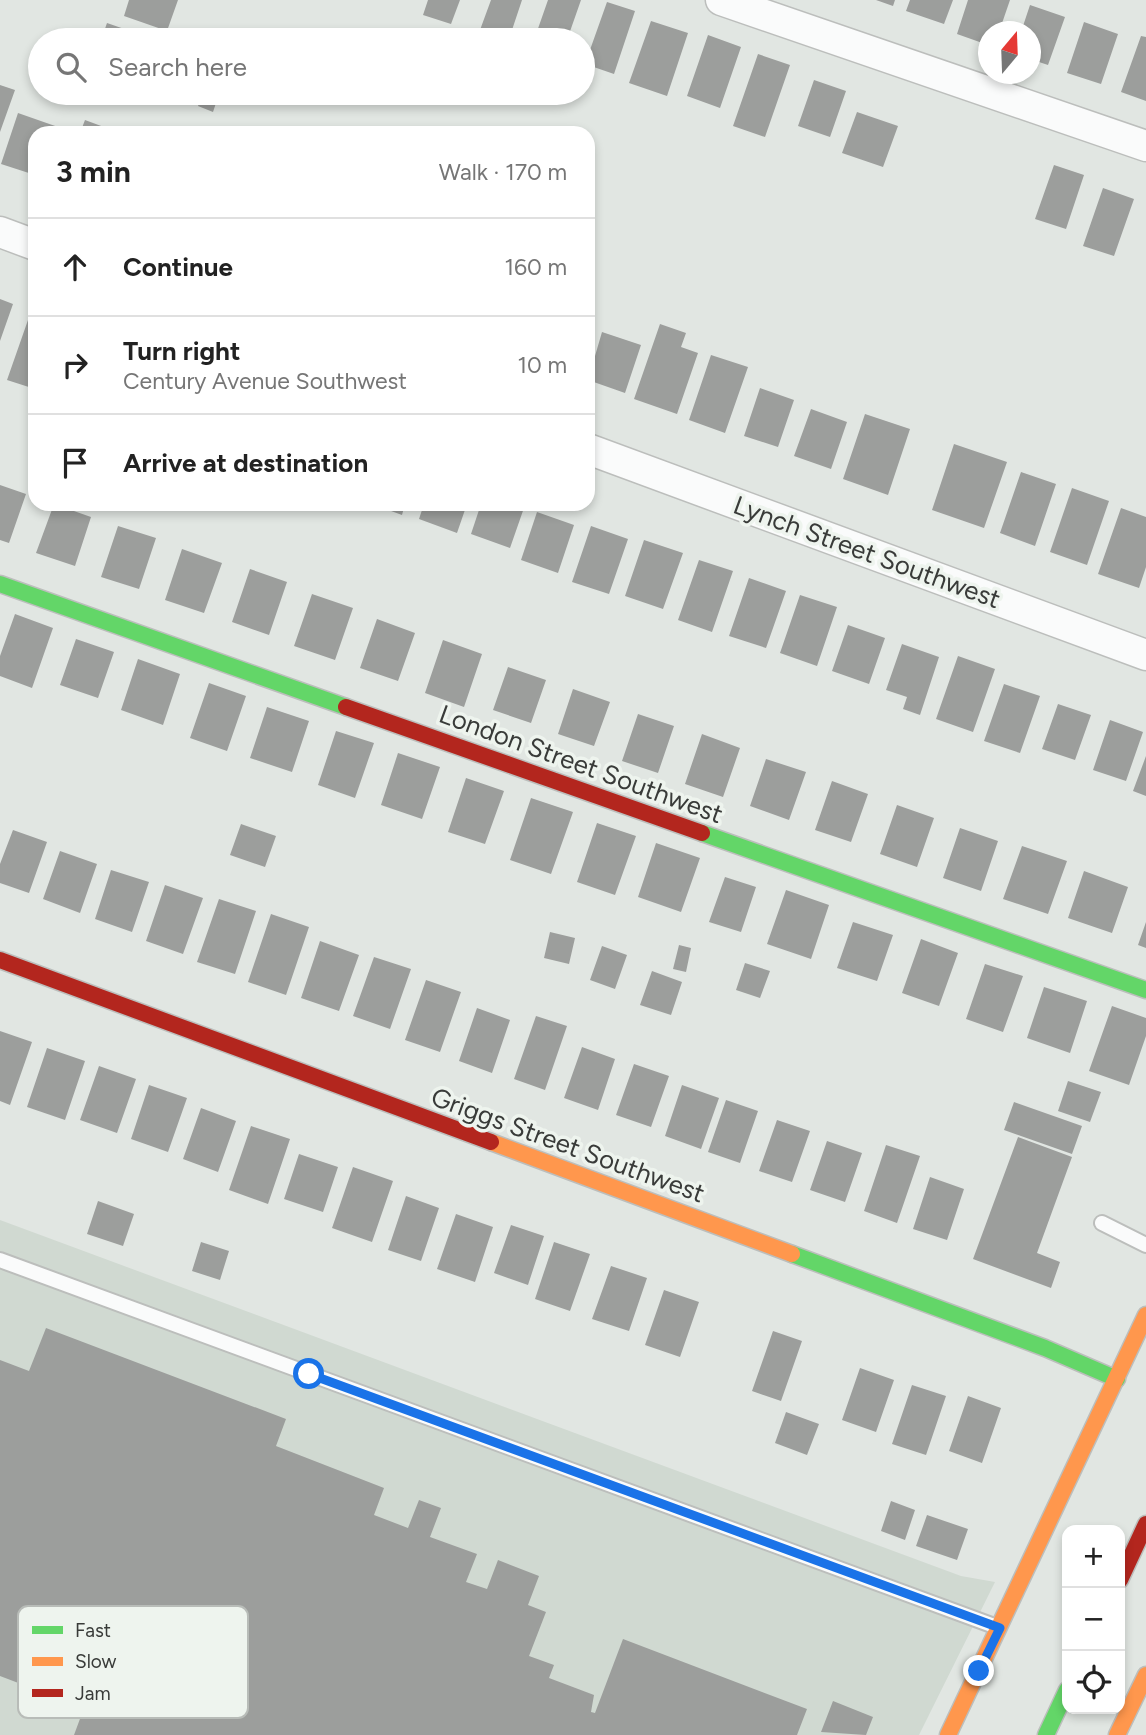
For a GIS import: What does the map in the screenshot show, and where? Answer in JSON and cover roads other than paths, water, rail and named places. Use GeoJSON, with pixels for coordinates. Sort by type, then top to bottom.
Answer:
{"type":"FeatureCollection","features":[{"type":"Feature","properties":{"kind":"main road","name":"London Street Southwest"},"geometry":{"type":"LineString","coordinates":[[0,584],[1146,990]]}},
{"type":"Feature","properties":{"kind":"main road","name":"Griggs Street Southwest"},"geometry":{"type":"LineString","coordinates":[[0,961],[1045,1348],[1116,1379]]}},
{"type":"Feature","properties":{"kind":"main road"},"geometry":{"type":"LineString","coordinates":[[948,1735],[1146,1315]]}},
{"type":"Feature","properties":{"kind":"main road"},"geometry":{"type":"LineString","coordinates":[[1125,1569],[1146,1524]]}},
{"type":"Feature","properties":{"kind":"main road"},"geometry":{"type":"LineString","coordinates":[[1117,1735],[1146,1675]]}},
{"type":"Feature","properties":{"kind":"main road"},"geometry":{"type":"LineString","coordinates":[[1046,1735],[1062,1701]]}},
{"type":"Feature","properties":{"kind":"street"},"geometry":{"type":"LineString","coordinates":[[721,0],[1146,146]]}},
{"type":"Feature","properties":{"kind":"street"},"geometry":{"type":"LineString","coordinates":[[0,232],[28,242]]}},
{"type":"Feature","properties":{"kind":"street","name":"Lynch Street Southwest"},"geometry":{"type":"LineString","coordinates":[[595,452],[1146,655]]}},
{"type":"Feature","properties":{"kind":"lane"},"geometry":{"type":"LineString","coordinates":[[1102,1223],[1146,1245]]}},
{"type":"Feature","properties":{"kind":"lane"},"geometry":{"type":"LineString","coordinates":[[0,1259],[1000,1628]]}}]}
